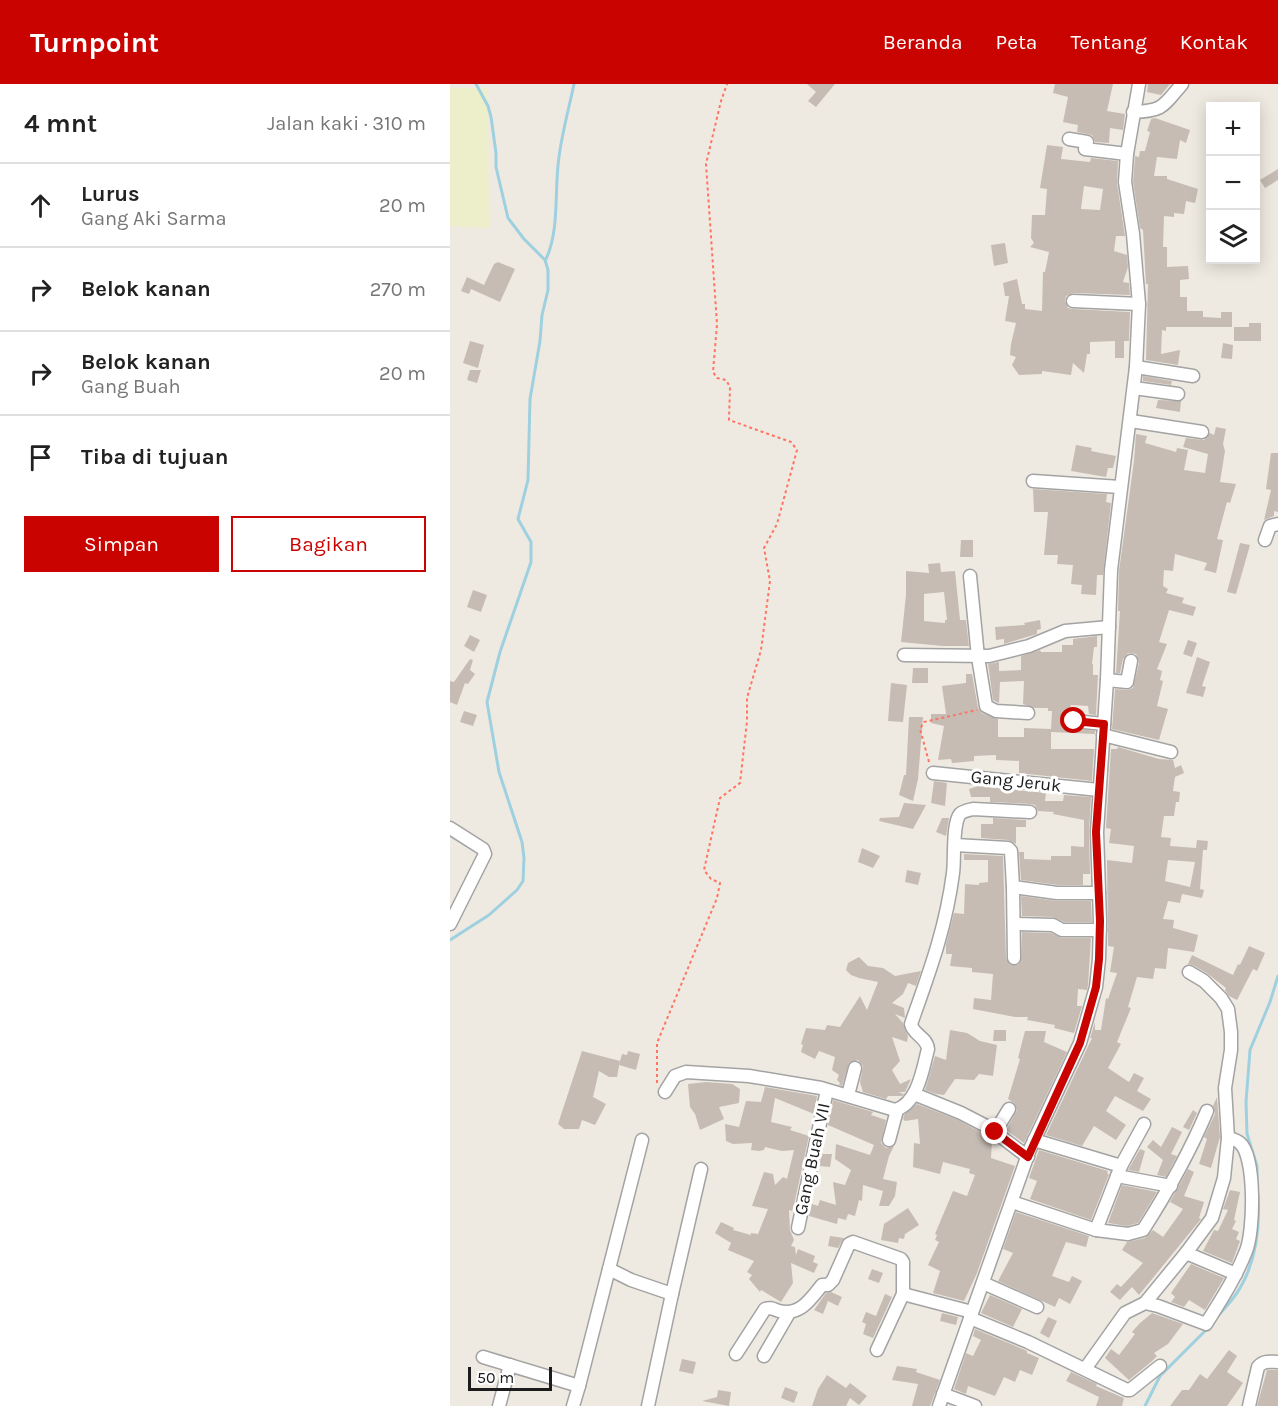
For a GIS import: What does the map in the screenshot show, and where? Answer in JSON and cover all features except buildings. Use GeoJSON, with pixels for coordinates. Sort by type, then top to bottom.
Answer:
{"type":"FeatureCollection","features":[{"type":"Feature","properties":{"kind":"street"},"geometry":{"type":"LineString","coordinates":[[975,1406],[941,1400],[1034,1140],[1068,1071],[1090,1012],[1097,978],[1100,930],[1096,832],[1112,570],[1120,487],[1131,421],[1139,304],[1133,234],[1125,182],[1133,112],[1139,84]]}},
{"type":"Feature","properties":{"kind":"street"},"geometry":{"type":"LineString","coordinates":[[1133,112],[1157,110],[1182,84]]}},
{"type":"Feature","properties":{"kind":"street"},"geometry":{"type":"LineString","coordinates":[[1069,139],[1088,140],[1085,149],[1127,154]]}},
{"type":"Feature","properties":{"kind":"street"},"geometry":{"type":"LineString","coordinates":[[1073,301],[1139,304]]}},
{"type":"Feature","properties":{"kind":"street"},"geometry":{"type":"LineString","coordinates":[[1136,367],[1193,376]]}},
{"type":"Feature","properties":{"kind":"street"},"geometry":{"type":"LineString","coordinates":[[1134,388],[1178,394]]}},
{"type":"Feature","properties":{"kind":"street"},"geometry":{"type":"LineString","coordinates":[[1131,421],[1202,432]]}},
{"type":"Feature","properties":{"kind":"street"},"geometry":{"type":"LineString","coordinates":[[1033,481],[1120,487]]}},
{"type":"Feature","properties":{"kind":"street"},"geometry":{"type":"LineString","coordinates":[[1265,540],[1270,526],[1278,524]]}},
{"type":"Feature","properties":{"kind":"street"},"geometry":{"type":"LineString","coordinates":[[970,576],[985,702],[988,708],[996,711],[1028,713]]}},
{"type":"Feature","properties":{"kind":"street"},"geometry":{"type":"LineString","coordinates":[[904,655],[978,657],[1029,646],[1065,631],[1109,627]]}},
{"type":"Feature","properties":{"kind":"street"},"geometry":{"type":"LineString","coordinates":[[1107,680],[1126,682],[1131,662]]}},
{"type":"Feature","properties":{"kind":"street"},"geometry":{"type":"LineString","coordinates":[[1074,721],[1171,752]]}},
{"type":"Feature","properties":{"kind":"street","name":"Gang Jeruk"},"geometry":{"type":"LineString","coordinates":[[933,773],[1100,790]]}},
{"type":"Feature","properties":{"kind":"street"},"geometry":{"type":"LineString","coordinates":[[889,1140],[897,1110],[914,1094],[928,1047],[924,1039],[913,1030],[912,1024],[946,921],[954,862],[956,825],[959,816],[964,811],[973,809],[1030,812]]}},
{"type":"Feature","properties":{"kind":"street"},"geometry":{"type":"LineString","coordinates":[[450,828],[483,849],[485,854],[450,924]]}},
{"type":"Feature","properties":{"kind":"street"},"geometry":{"type":"LineString","coordinates":[[955,845],[1008,848],[1011,851],[1014,958]]}},
{"type":"Feature","properties":{"kind":"street"},"geometry":{"type":"LineString","coordinates":[[1013,887],[1057,892],[1099,893]]}},
{"type":"Feature","properties":{"kind":"street"},"geometry":{"type":"LineString","coordinates":[[1014,924],[1053,925],[1062,930],[1100,930]]}},
{"type":"Feature","properties":{"kind":"street"},"geometry":{"type":"LineString","coordinates":[[1085,1369],[1125,1313],[1145,1303],[1212,1218],[1224,1178],[1228,1138],[1225,1088],[1231,1050],[1228,1009],[1221,998],[1204,981],[1189,972]]}},
{"type":"Feature","properties":{"kind":"street"},"geometry":{"type":"LineString","coordinates":[[848,1095],[855,1068]]}},
{"type":"Feature","properties":{"kind":"street"},"geometry":{"type":"LineString","coordinates":[[661,1089],[675,1076],[686,1072],[749,1076],[848,1095],[897,1110]]}},
{"type":"Feature","properties":{"kind":"street","name":"Gang Buah VII"},"geometry":{"type":"LineString","coordinates":[[798,1228],[826,1090]]}},
{"type":"Feature","properties":{"kind":"street"},"geometry":{"type":"LineString","coordinates":[[914,1094],[960,1113],[995,1132],[1028,1157]]}},
{"type":"Feature","properties":{"kind":"street"},"geometry":{"type":"LineString","coordinates":[[995,1132],[1009,1109]]}},
{"type":"Feature","properties":{"kind":"street"},"geometry":{"type":"LineString","coordinates":[[1012,1202],[1096,1230],[1128,1234],[1143,1230],[1191,1150],[1207,1111]]}},
{"type":"Feature","properties":{"kind":"street"},"geometry":{"type":"LineString","coordinates":[[1096,1230],[1119,1171],[1144,1124]]}},
{"type":"Feature","properties":{"kind":"street"},"geometry":{"type":"LineString","coordinates":[[1145,1303],[1206,1324],[1236,1274],[1248,1249],[1253,1196],[1244,1149],[1241,1143],[1228,1138]]}},
{"type":"Feature","properties":{"kind":"street"},"geometry":{"type":"LineString","coordinates":[[573,1406],[642,1140]]}},
{"type":"Feature","properties":{"kind":"street"},"geometry":{"type":"LineString","coordinates":[[1034,1140],[1119,1171],[1171,1186]]}},
{"type":"Feature","properties":{"kind":"street"},"geometry":{"type":"LineString","coordinates":[[648,1406],[701,1168]]}},
{"type":"Feature","properties":{"kind":"street"},"geometry":{"type":"LineString","coordinates":[[736,1354],[761,1312],[770,1308],[789,1313],[797,1311],[805,1306],[822,1286],[833,1281],[849,1244],[853,1242],[901,1259],[903,1262],[903,1294],[877,1350]]}},
{"type":"Feature","properties":{"kind":"street"},"geometry":{"type":"LineString","coordinates":[[1186,1253],[1236,1274]]}},
{"type":"Feature","properties":{"kind":"street"},"geometry":{"type":"LineString","coordinates":[[609,1269],[631,1280],[672,1294]]}},
{"type":"Feature","properties":{"kind":"street"},"geometry":{"type":"LineString","coordinates":[[983,1283],[1037,1307]]}},
{"type":"Feature","properties":{"kind":"street"},"geometry":{"type":"LineString","coordinates":[[903,1294],[971,1315],[1130,1390],[1160,1365]]}},
{"type":"Feature","properties":{"kind":"street"},"geometry":{"type":"LineString","coordinates":[[764,1356],[789,1313]]}},
{"type":"Feature","properties":{"kind":"street"},"geometry":{"type":"LineString","coordinates":[[483,1357],[579,1386]]}},
{"type":"Feature","properties":{"kind":"street"},"geometry":{"type":"LineString","coordinates":[[1249,1406],[1258,1367],[1267,1361],[1278,1362]]}},
{"type":"Feature","properties":{"kind":"street"},"geometry":{"type":"LineString","coordinates":[[500,1406],[510,1365]]}},
{"type":"Feature","properties":{"kind":"path"},"geometry":{"type":"LineString","coordinates":[[661,1089],[657,1043],[717,898],[720,883],[711,879],[704,870],[720,798],[740,783],[747,721],[747,698],[760,650],[770,580],[764,548],[777,524],[797,450],[791,441],[729,420],[730,387],[726,380],[717,378],[713,372],[717,324],[706,164],[727,84]]}},
{"type":"Feature","properties":{"kind":"path"},"geometry":{"type":"LineString","coordinates":[[933,773],[920,729],[924,722],[988,708]]}},
{"type":"Feature","properties":{"kind":"green space"},"geometry":{"type":"Polygon","coordinates":[[[450,88],[488,88],[489,228],[450,226],[450,88]]]}},
{"type":"Feature","properties":{"kind":"waterway"},"geometry":{"type":"LineString","coordinates":[[450,940],[489,915],[517,890],[523,881],[522,842],[499,772],[487,702],[500,652],[531,562],[531,542],[518,519],[528,480],[530,399],[542,315],[548,290],[548,270],[545,260],[524,239],[508,218],[496,167],[491,117],[488,106],[476,84]]}},
{"type":"Feature","properties":{"kind":"waterway"},"geometry":{"type":"LineString","coordinates":[[546,259],[555,222],[560,148],[574,84]]}},
{"type":"Feature","properties":{"kind":"waterway"},"geometry":{"type":"LineString","coordinates":[[1257,1183],[1257,1166],[1247,1134],[1246,1102],[1250,1050],[1278,976]]}},
{"type":"Feature","properties":{"kind":"waterway"},"geometry":{"type":"LineString","coordinates":[[1216,1318],[1238,1292],[1250,1266],[1257,1231],[1258,1195]]}},
{"type":"Feature","properties":{"kind":"waterway"},"geometry":{"type":"LineString","coordinates":[[1145,1406],[1160,1376],[1208,1328]]}},
{"type":"Feature","properties":{"kind":"route"},"geometry":{"type":"LineString","coordinates":[[995,1132],[1028,1157],[1080,1043],[1096,987],[1100,921],[1096,832],[1104,724],[1074,721]]}}]}
